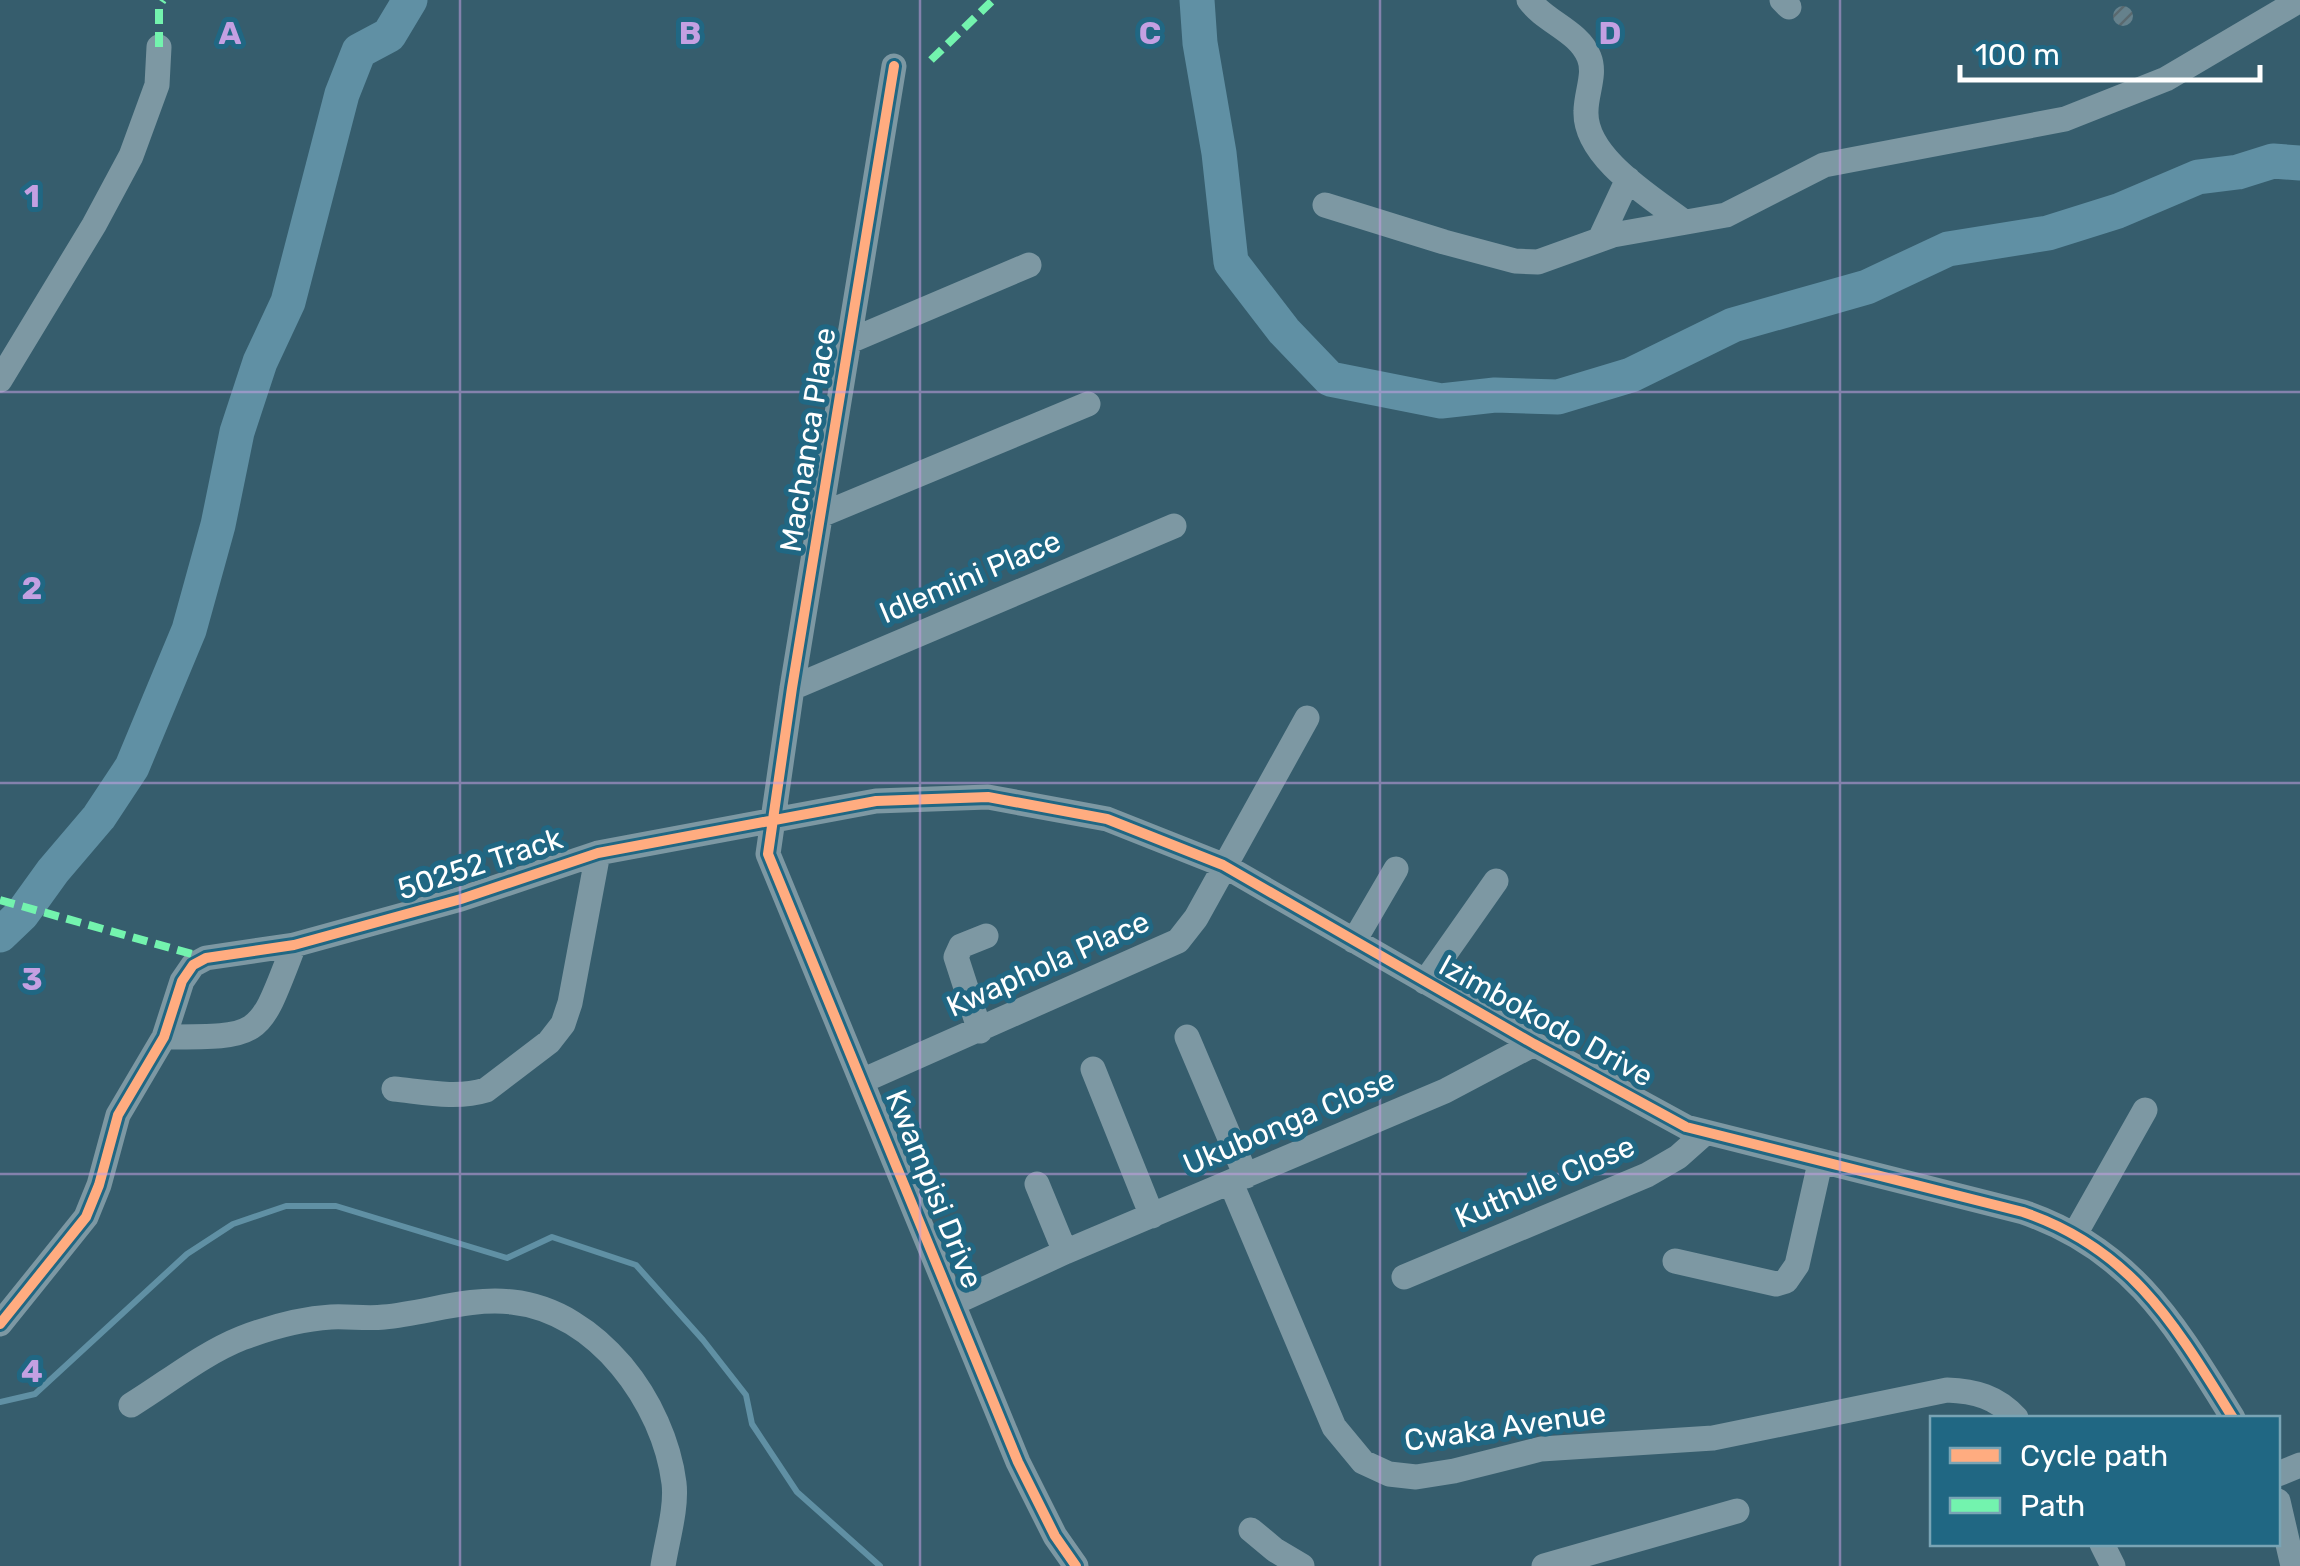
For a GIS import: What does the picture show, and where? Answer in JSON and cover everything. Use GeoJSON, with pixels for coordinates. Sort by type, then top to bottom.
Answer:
{"type":"FeatureCollection","features":[{"type":"Feature","properties":{"kind":"street"},"geometry":{"type":"LineString","coordinates":[[1529,0],[1588,54],[1592,73],[1587,126],[1602,153],[1628,179],[1684,222]]}},
{"type":"Feature","properties":{"kind":"street"},"geometry":{"type":"LineString","coordinates":[[1326,205],[1515,261],[1538,262],[1600,238],[1726,215],[1824,165],[2065,119],[2166,78],[2300,0]]}},
{"type":"Feature","properties":{"kind":"street"},"geometry":{"type":"LineString","coordinates":[[0,380],[94,226],[130,156],[157,85],[159,48]]}},
{"type":"Feature","properties":{"kind":"street","name":"Machanca Place"},"geometry":{"type":"LineString","coordinates":[[771,822],[894,66]]}},
{"type":"Feature","properties":{"kind":"street"},"geometry":{"type":"LineString","coordinates":[[1600,238],[1628,179]]}},
{"type":"Feature","properties":{"kind":"street"},"geometry":{"type":"LineString","coordinates":[[850,341],[1029,265]]}},
{"type":"Feature","properties":{"kind":"street"},"geometry":{"type":"LineString","coordinates":[[821,515],[1088,404]]}},
{"type":"Feature","properties":{"kind":"street","name":"Idlemini Place"},"geometry":{"type":"LineString","coordinates":[[792,688],[1174,526]]}},
{"type":"Feature","properties":{"kind":"street","name":"Kwaphola Place"},"geometry":{"type":"LineString","coordinates":[[862,1081],[1178,940],[1196,918],[1307,718]]}},
{"type":"Feature","properties":{"kind":"street","name":"Izimbokodo Drive"},"geometry":{"type":"LineString","coordinates":[[771,822],[876,801],[988,797],[1107,819],[1223,865],[1650,1109],[1705,1133],[2023,1212],[2075,1234],[2120,1264],[2143,1288],[2173,1326],[2232,1416]]}},
{"type":"Feature","properties":{"kind":"street","name":"50252 Track"},"geometry":{"type":"LineString","coordinates":[[164,1037],[182,981],[193,965],[206,958],[294,946],[461,899],[598,852],[771,822]]}},
{"type":"Feature","properties":{"kind":"street","name":"Kwampisi Drive"},"geometry":{"type":"LineString","coordinates":[[771,822],[771,866],[1039,1508],[1076,1566]]}},
{"type":"Feature","properties":{"kind":"street"},"geometry":{"type":"LineString","coordinates":[[394,1089],[440,1094],[486,1090],[558,1033],[570,1003],[598,852]]}},
{"type":"Feature","properties":{"kind":"street"},"geometry":{"type":"LineString","coordinates":[[1354,940],[1396,869]]}},
{"type":"Feature","properties":{"kind":"street"},"geometry":{"type":"LineString","coordinates":[[1425,982],[1496,881]]}},
{"type":"Feature","properties":{"kind":"street"},"geometry":{"type":"LineString","coordinates":[[980,1031],[956,957],[961,946],[986,936]]}},
{"type":"Feature","properties":{"kind":"street"},"geometry":{"type":"LineString","coordinates":[[0,1324],[86,1217],[99,1186],[118,1115],[164,1037],[221,1038],[252,1028],[268,1010],[294,946]]}},
{"type":"Feature","properties":{"kind":"street","name":"Cwaka Avenue"},"geometry":{"type":"LineString","coordinates":[[1187,1037],[1334,1427],[1353,1454],[1376,1470],[1430,1475],[1559,1447],[1713,1438],[1946,1390],[1984,1394],[2014,1416]]}},
{"type":"Feature","properties":{"kind":"street","name":"Ukubonga Close"},"geometry":{"type":"LineString","coordinates":[[954,1303],[1445,1091],[1534,1044]]}},
{"type":"Feature","properties":{"kind":"street"},"geometry":{"type":"LineString","coordinates":[[1093,1068],[1152,1216]]}},
{"type":"Feature","properties":{"kind":"street"},"geometry":{"type":"LineString","coordinates":[[2075,1234],[2145,1110]]}},
{"type":"Feature","properties":{"kind":"street","name":"Kuthule Close"},"geometry":{"type":"LineString","coordinates":[[1404,1277],[1648,1175],[1678,1157],[1705,1133]]}},
{"type":"Feature","properties":{"kind":"street"},"geometry":{"type":"LineString","coordinates":[[1675,1261],[1776,1284],[1786,1281],[1797,1265],[1820,1163]]}},
{"type":"Feature","properties":{"kind":"street"},"geometry":{"type":"LineString","coordinates":[[1037,1184],[1065,1252]]}},
{"type":"Feature","properties":{"kind":"street"},"geometry":{"type":"LineString","coordinates":[[131,1405],[218,1349],[308,1319],[384,1317],[490,1301],[531,1304],[571,1322],[604,1349],[632,1380],[660,1430],[675,1487],[664,1566]]}},
{"type":"Feature","properties":{"kind":"street"},"geometry":{"type":"LineString","coordinates":[[2280,1510],[2292,1566]]}},
{"type":"Feature","properties":{"kind":"street"},"geometry":{"type":"LineString","coordinates":[[1544,1566],[1738,1512]]}},
{"type":"Feature","properties":{"kind":"street"},"geometry":{"type":"LineString","coordinates":[[1251,1530],[1274,1550],[1302,1566]]}},
{"type":"Feature","properties":{"kind":"building"},"geometry":{"type":"Polygon","coordinates":[[[2123,6],[2133,16],[2123,26],[2113,16],[2123,6]]]}},
{"type":"Feature","properties":{"kind":"waterway"},"geometry":{"type":"LineString","coordinates":[[0,935],[22,914],[99,817],[132,767],[189,630],[218,525],[237,432],[260,362],[288,302],[342,94],[359,51],[389,35],[410,0]]}},
{"type":"Feature","properties":{"kind":"waterway"},"geometry":{"type":"LineString","coordinates":[[1197,0],[1231,262],[1284,331],[1330,379],[1441,401],[1495,395],[1558,397],[1631,375],[1733,325],[1867,287],[1948,249],[2048,233],[2118,211],[2198,177],[2238,172],[2273,161],[2300,163]]}},
{"type":"Feature","properties":{"kind":"waterway"},"geometry":{"type":"LineString","coordinates":[[0,1402],[35,1394],[187,1254],[233,1224],[286,1206],[336,1206],[507,1258],[552,1237],[636,1265],[746,1395],[752,1424],[797,1492],[880,1566]]}},
{"type":"Feature","properties":{"kind":"marked path"},"geometry":{"type":"LineString","coordinates":[[159,47],[159,6],[163,0]]}},
{"type":"Feature","properties":{"kind":"marked path"},"geometry":{"type":"LineString","coordinates":[[931,60],[993,0]]}},
{"type":"Feature","properties":{"kind":"marked path"},"geometry":{"type":"LineString","coordinates":[[0,900],[206,958]]}},
{"type":"Feature","properties":{"kind":"cycle path"},"geometry":{"type":"LineString","coordinates":[[894,66],[768,854],[1018,1462],[1055,1536],[1076,1566]]}},
{"type":"Feature","properties":{"kind":"cycle path"},"geometry":{"type":"LineString","coordinates":[[0,1324],[86,1217],[118,1115],[164,1037],[182,981],[193,965],[206,958],[294,945],[461,899],[598,853],[876,801],[988,797],[1107,819],[1223,865],[1686,1127],[2023,1212],[2061,1228],[2094,1247],[2147,1294],[2191,1352],[2232,1416]]}}]}
